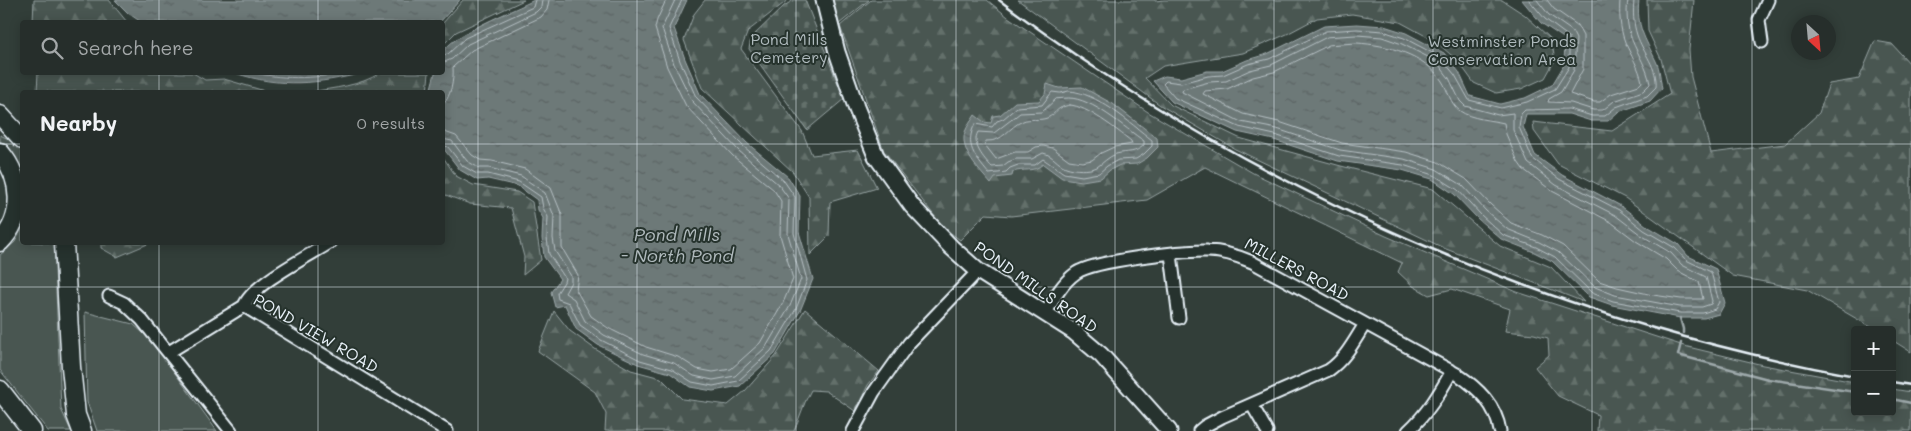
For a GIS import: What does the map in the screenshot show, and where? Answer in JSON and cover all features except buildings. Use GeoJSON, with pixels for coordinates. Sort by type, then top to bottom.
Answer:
{"type":"FeatureCollection","features":[{"type":"Feature","properties":{"kind":"highway"},"geometry":{"type":"LineString","coordinates":[[0,115],[20,137]]}},
{"type":"Feature","properties":{"kind":"highway"},"geometry":{"type":"LineString","coordinates":[[0,127],[20,138]]}},
{"type":"Feature","properties":{"kind":"highway"},"geometry":{"type":"LineString","coordinates":[[0,152],[14,175],[18,191],[18,208],[13,222],[0,242]]}},
{"type":"Feature","properties":{"kind":"highway"},"geometry":{"type":"LineString","coordinates":[[64,245],[71,367],[76,415],[82,431]]}},
{"type":"Feature","properties":{"kind":"highway"},"geometry":{"type":"LineString","coordinates":[[0,390],[32,431]]}},
{"type":"Feature","properties":{"kind":"main road","name":"POND MILLS ROAD"},"geometry":{"type":"LineString","coordinates":[[824,0],[837,52],[856,107],[876,156],[912,206],[951,247],[978,271],[1046,312],[1101,355],[1169,431]]}},
{"type":"Feature","properties":{"kind":"street"},"geometry":{"type":"LineString","coordinates":[[1762,42],[1759,20],[1768,0]]}},
{"type":"Feature","properties":{"kind":"street"},"geometry":{"type":"LineString","coordinates":[[244,306],[246,301],[259,287],[326,245]]}},
{"type":"Feature","properties":{"kind":"street","name":"MILLERS ROAD"},"geometry":{"type":"LineString","coordinates":[[1046,312],[1062,285],[1077,272],[1102,263],[1207,250],[1230,253],[1252,262],[1452,371],[1475,386],[1490,403],[1500,431]]}},
{"type":"Feature","properties":{"kind":"street"},"geometry":{"type":"LineString","coordinates":[[1171,254],[1179,318]]}},
{"type":"Feature","properties":{"kind":"street"},"geometry":{"type":"LineString","coordinates":[[853,431],[874,392],[909,343],[978,271]]}},
{"type":"Feature","properties":{"kind":"street"},"geometry":{"type":"LineString","coordinates":[[108,296],[124,303],[142,320],[231,431]]}},
{"type":"Feature","properties":{"kind":"street","name":"POND VIEW ROAD"},"geometry":{"type":"LineString","coordinates":[[169,352],[244,306],[447,431]]}},
{"type":"Feature","properties":{"kind":"street"},"geometry":{"type":"LineString","coordinates":[[1199,431],[1222,417],[1329,370],[1339,363],[1348,352],[1365,324]]}},
{"type":"Feature","properties":{"kind":"street"},"geometry":{"type":"LineString","coordinates":[[1408,431],[1420,420],[1436,399],[1452,371]]}},
{"type":"Feature","properties":{"kind":"street"},"geometry":{"type":"LineString","coordinates":[[1252,405],[1267,431]]}},
{"type":"Feature","properties":{"kind":"green space"},"geometry":{"type":"Polygon","coordinates":[[[34,0],[109,0],[125,20],[33,20],[34,0]]]}},
{"type":"Feature","properties":{"kind":"green space"},"geometry":{"type":"Polygon","coordinates":[[[463,0],[524,0],[456,32],[445,43],[445,21],[463,0]]]}},
{"type":"Feature","properties":{"kind":"green space"},"geometry":{"type":"Polygon","coordinates":[[[705,0],[788,0],[748,31],[741,49],[802,131],[812,155],[858,150],[877,188],[830,202],[829,236],[810,255],[809,197],[793,172],[702,88],[684,40],[694,14],[705,0]]]}},
{"type":"Feature","properties":{"kind":"green space","name":"Pond Mills Cemetery"},"geometry":{"type":"Polygon","coordinates":[[[794,0],[805,0],[844,99],[807,130],[749,49],[751,38],[784,6],[794,0]]]}},
{"type":"Feature","properties":{"kind":"green space","name":"Pond Mills Cemetery"},"geometry":{"type":"Polygon","coordinates":[[[832,0],[869,0],[839,24],[832,0]]]}},
{"type":"Feature","properties":{"kind":"green space"},"geometry":{"type":"Polygon","coordinates":[[[871,0],[987,0],[1008,17],[1148,112],[1253,173],[1386,236],[1517,292],[1684,346],[1763,365],[1851,381],[1851,416],[1896,416],[1896,390],[1911,392],[1911,431],[1597,431],[1598,415],[1558,396],[1535,367],[1549,355],[1548,338],[1534,334],[1505,331],[1510,309],[1452,289],[1429,295],[1413,286],[1398,272],[1402,263],[1205,167],[1147,200],[1011,216],[986,214],[960,240],[943,227],[884,151],[840,26],[871,0]]]}},
{"type":"Feature","properties":{"kind":"green space","name":"Westminster Ponds Conservation Area"},"geometry":{"type":"Polygon","coordinates":[[[1018,0],[1502,0],[1525,15],[1551,39],[1555,60],[1545,78],[1521,89],[1496,93],[1474,83],[1458,61],[1435,41],[1400,22],[1352,14],[1317,18],[1287,34],[1243,53],[1163,66],[1145,78],[1171,105],[1239,138],[1433,189],[1500,246],[1551,267],[1584,302],[1446,249],[1235,149],[1160,105],[1018,0]]]}},
{"type":"Feature","properties":{"kind":"green space"},"geometry":{"type":"Polygon","coordinates":[[[1647,0],[1694,0],[1689,50],[1691,77],[1711,153],[1785,144],[1819,113],[1829,84],[1859,79],[1875,41],[1892,44],[1911,65],[1911,352],[1896,343],[1896,326],[1869,326],[1807,290],[1733,276],[1625,198],[1558,164],[1534,131],[1533,122],[1612,131],[1670,94],[1661,59],[1648,31],[1647,0]]]}},
{"type":"Feature","properties":{"kind":"green space"},"geometry":{"type":"Polygon","coordinates":[[[38,75],[196,75],[205,80],[224,79],[261,90],[37,90],[38,75]]]}},
{"type":"Feature","properties":{"kind":"green space"},"geometry":{"type":"Polygon","coordinates":[[[376,75],[429,75],[427,90],[324,90],[355,84],[376,75]]]}},
{"type":"Feature","properties":{"kind":"green space"},"geometry":{"type":"Polygon","coordinates":[[[0,135],[13,141],[20,149],[20,172],[9,147],[0,142],[0,135]]]}},
{"type":"Feature","properties":{"kind":"green space"},"geometry":{"type":"Polygon","coordinates":[[[445,160],[456,176],[473,185],[517,192],[532,202],[541,260],[523,275],[524,257],[511,208],[470,204],[445,195],[445,160]]]}},
{"type":"Feature","properties":{"kind":"green space"},"geometry":{"type":"Polygon","coordinates":[[[20,232],[20,245],[54,245],[61,409],[71,431],[48,431],[0,370],[0,255],[15,242],[20,232]]]}},
{"type":"Feature","properties":{"kind":"green space"},"geometry":{"type":"Polygon","coordinates":[[[101,245],[145,245],[117,257],[101,248],[101,245]]]}},
{"type":"Feature","properties":{"kind":"green space"},"geometry":{"type":"Polygon","coordinates":[[[805,309],[879,371],[868,385],[855,411],[826,391],[811,390],[794,431],[605,431],[606,414],[595,392],[538,351],[554,311],[570,331],[595,349],[631,370],[661,378],[682,399],[728,405],[745,391],[776,356],[805,309]]]}},
{"type":"Feature","properties":{"kind":"green space"},"geometry":{"type":"Polygon","coordinates":[[[85,312],[133,324],[151,340],[217,431],[97,431],[87,402],[85,312]]]}},
{"type":"Feature","properties":{"kind":"water"},"geometry":{"type":"Polygon","coordinates":[[[115,0],[460,0],[442,20],[138,20],[115,0]]]}},
{"type":"Feature","properties":{"kind":"water","name":"Pond Mills - North Pond"},"geometry":{"type":"Polygon","coordinates":[[[534,0],[687,0],[674,28],[700,94],[747,143],[788,177],[800,196],[799,232],[813,279],[800,311],[775,354],[740,386],[713,391],[690,387],[670,373],[638,364],[598,345],[576,329],[565,305],[555,307],[551,292],[560,279],[544,257],[542,238],[543,218],[538,210],[537,200],[518,186],[488,179],[477,180],[460,170],[445,151],[445,90],[431,90],[434,75],[445,75],[445,50],[448,46],[484,24],[534,0]]]}},
{"type":"Feature","properties":{"kind":"water"},"geometry":{"type":"Polygon","coordinates":[[[1522,0],[1639,0],[1640,25],[1657,64],[1662,88],[1650,101],[1618,112],[1608,121],[1591,121],[1569,114],[1526,114],[1523,127],[1535,155],[1562,175],[1621,206],[1647,226],[1678,244],[1688,256],[1716,269],[1725,303],[1719,314],[1704,318],[1680,318],[1612,305],[1589,297],[1552,261],[1501,239],[1454,194],[1432,179],[1402,170],[1338,161],[1274,140],[1237,132],[1172,102],[1153,81],[1165,76],[1181,78],[1207,71],[1222,71],[1267,54],[1324,26],[1357,24],[1384,26],[1406,33],[1444,53],[1459,72],[1470,96],[1500,104],[1525,98],[1552,85],[1564,65],[1565,39],[1541,23],[1522,0]]]}},
{"type":"Feature","properties":{"kind":"water"},"geometry":{"type":"Polygon","coordinates":[[[242,75],[354,75],[330,80],[299,83],[252,78],[242,75]]]}},
{"type":"Feature","properties":{"kind":"water"},"geometry":{"type":"Polygon","coordinates":[[[1047,84],[1059,88],[1082,87],[1113,104],[1157,138],[1158,147],[1147,158],[1137,164],[1120,165],[1110,170],[1101,178],[1082,181],[1062,178],[1043,164],[1036,168],[1013,172],[1012,176],[995,178],[991,184],[976,167],[965,146],[964,139],[967,128],[975,115],[984,122],[991,123],[993,116],[1000,115],[1015,102],[1039,101],[1045,94],[1047,84]]]}},
{"type":"Feature","properties":{"kind":"waterway"},"geometry":{"type":"LineString","coordinates":[[1680,318],[1683,333]]}},
{"type":"Feature","properties":{"kind":"waterway"},"geometry":{"type":"LineString","coordinates":[[1681,343],[1678,355],[1768,379],[1851,391]]}},
{"type":"Feature","properties":{"kind":"waterway"},"geometry":{"type":"LineString","coordinates":[[1896,400],[1911,403]]}},
{"type":"Feature","properties":{"kind":"railway"},"geometry":{"type":"LineString","coordinates":[[999,0],[1095,68],[1195,130],[1299,187],[1405,237],[1514,282],[1626,320],[1740,351],[1851,375]]}},
{"type":"Feature","properties":{"kind":"railway"},"geometry":{"type":"LineString","coordinates":[[1896,383],[1911,385]]}}]}
